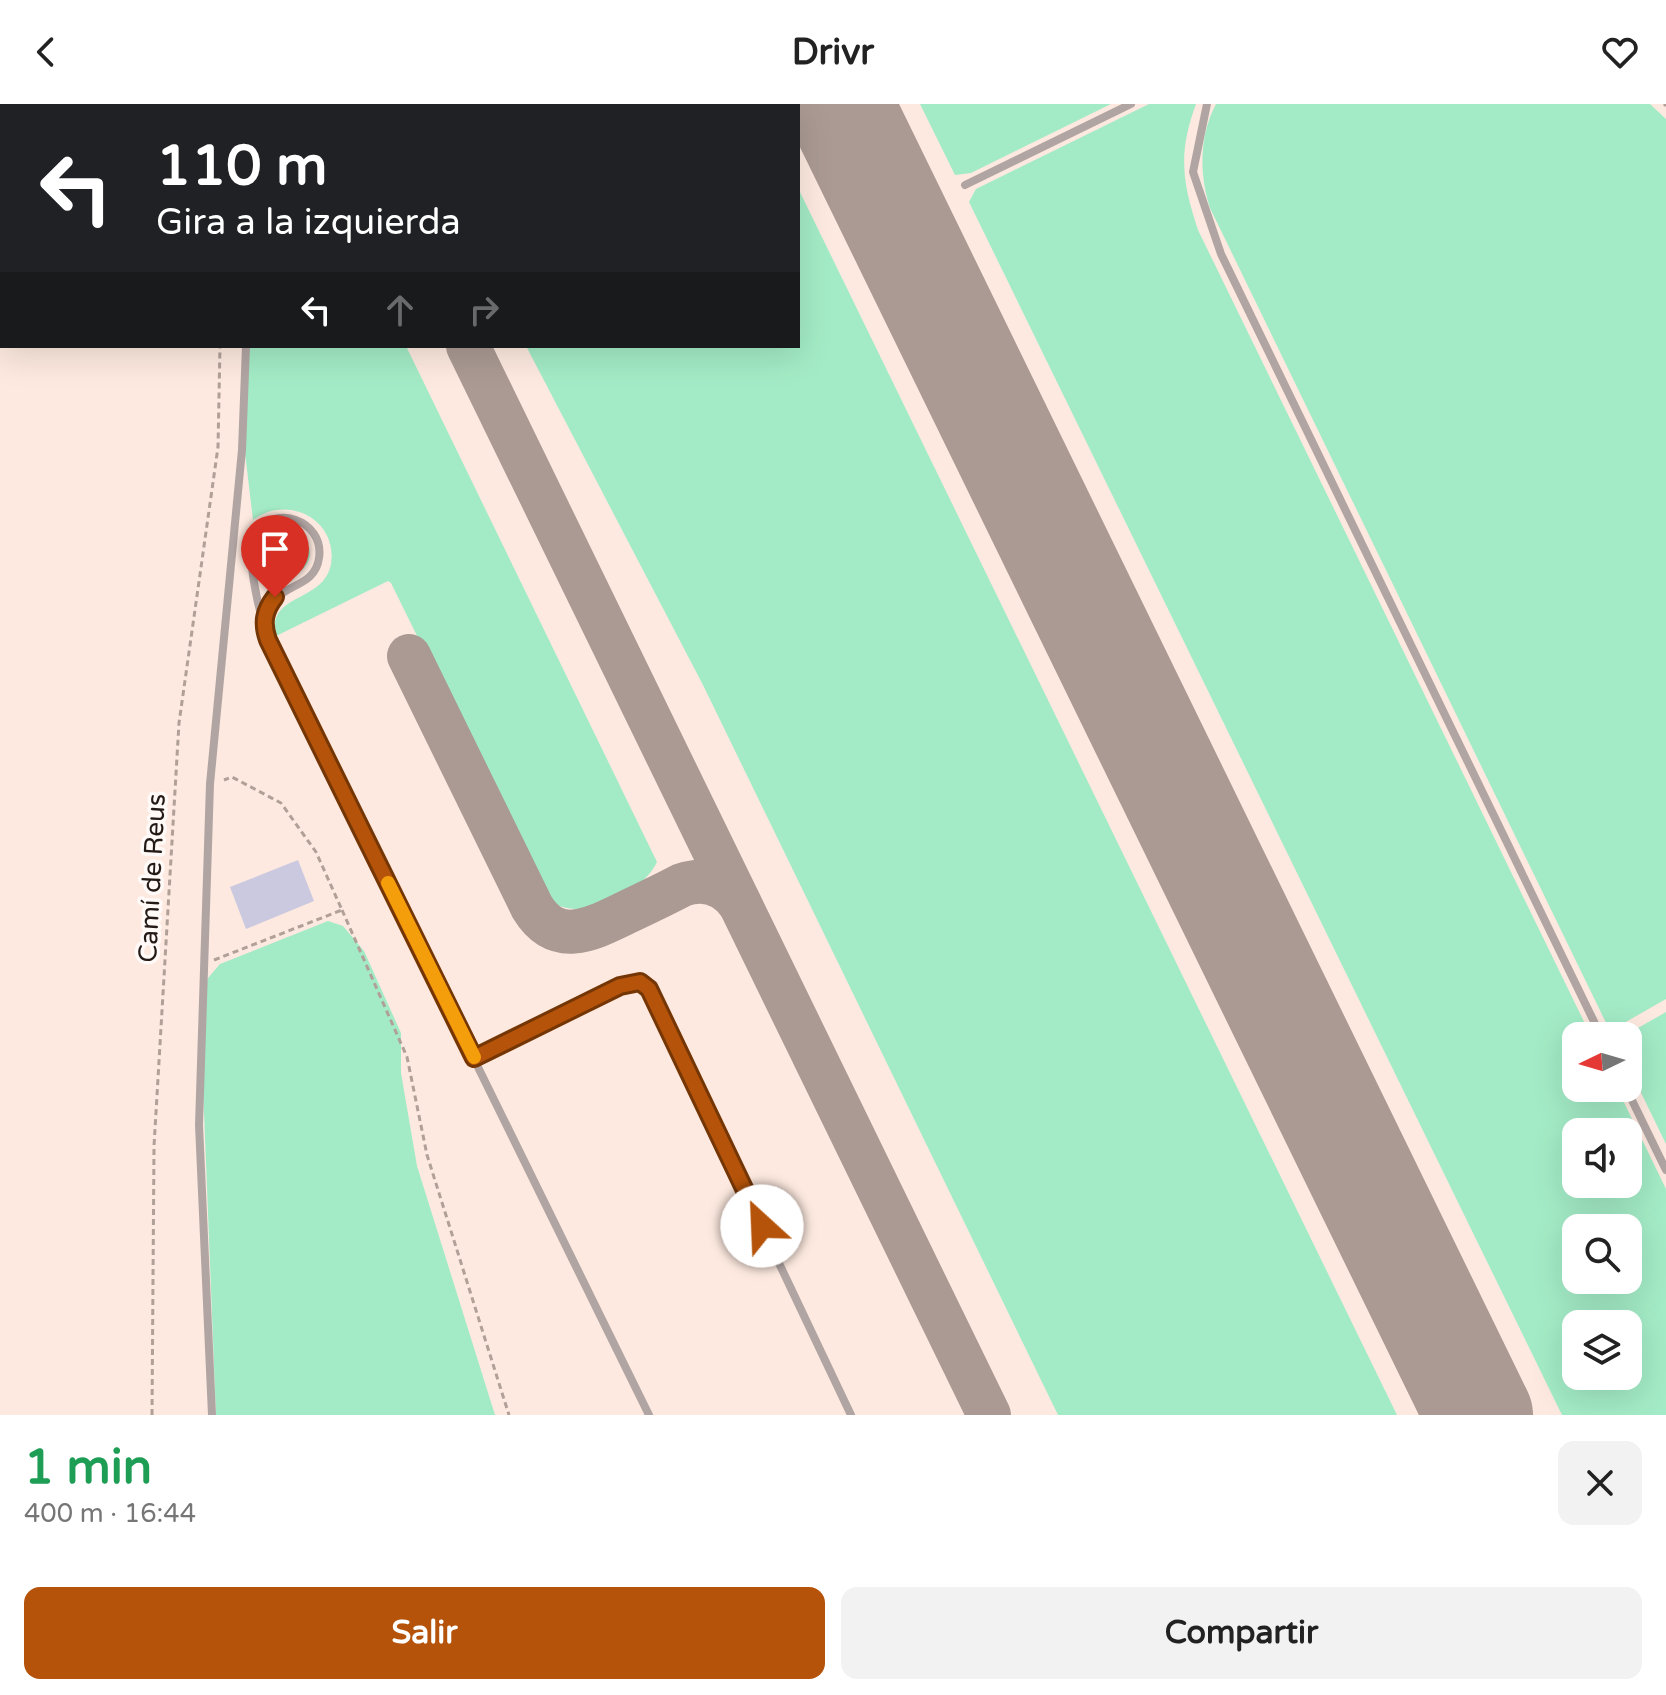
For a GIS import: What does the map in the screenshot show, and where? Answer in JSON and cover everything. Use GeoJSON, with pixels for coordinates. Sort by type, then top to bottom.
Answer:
{"type":"FeatureCollection","features":[{"type":"Feature","properties":{"kind":"lane"},"geometry":{"type":"LineString","coordinates":[[965,185],[1131,104]]}},
{"type":"Feature","properties":{"kind":"lane"},"geometry":{"type":"LineString","coordinates":[[1207,104],[1193,172],[1221,254],[1594,1022]]}},
{"type":"Feature","properties":{"kind":"lane"},"geometry":{"type":"LineString","coordinates":[[212,1415],[199,1125],[204,965],[210,784],[242,450],[246,348]]}},
{"type":"Feature","properties":{"kind":"lane"},"geometry":{"type":"LineString","coordinates":[[264,625],[265,612],[275,597],[304,582],[318,565],[320,555],[315,534],[300,520],[290,517],[268,521],[259,528],[251,549],[264,625],[268,640],[649,1415]]}},
{"type":"Feature","properties":{"kind":"lane"},"geometry":{"type":"LineString","coordinates":[[474,1058],[620,986],[640,982],[649,989],[851,1415]]}},
{"type":"Feature","properties":{"kind":"lane"},"geometry":{"type":"LineString","coordinates":[[1633,1102],[1666,1170]]}},
{"type":"Feature","properties":{"kind":"path","name":"Camí de Reus"},"geometry":{"type":"LineString","coordinates":[[152,1415],[154,1146],[179,723],[218,447],[220,348]]}},
{"type":"Feature","properties":{"kind":"path"},"geometry":{"type":"LineString","coordinates":[[210,784],[232,777],[281,803],[316,852],[407,1057],[427,1155],[509,1415]]}},
{"type":"Feature","properties":{"kind":"path"},"geometry":{"type":"LineString","coordinates":[[204,965],[342,910]]}},
{"type":"Feature","properties":{"kind":"green space"},"geometry":{"type":"Polygon","coordinates":[[[920,104],[1111,104],[971,173],[955,175],[920,104]]]}},
{"type":"Feature","properties":{"kind":"green space"},"geometry":{"type":"Polygon","coordinates":[[[1149,104],[1196,104],[1186,137],[1184,167],[1188,197],[1198,230],[1584,1022],[1562,1022],[1562,1102],[1624,1102],[1632,1118],[1562,1118],[1562,1198],[1642,1198],[1642,1140],[1666,1189],[1666,1415],[1562,1415],[969,202],[976,189],[1149,104]]]}},
{"type":"Feature","properties":{"kind":"green space"},"geometry":{"type":"Polygon","coordinates":[[[1216,104],[1650,104],[1666,119],[1666,999],[1626,1022],[1606,1022],[1210,208],[1202,155],[1210,116],[1216,104]]]}},
{"type":"Feature","properties":{"kind":"green space"},"geometry":{"type":"Polygon","coordinates":[[[800,192],[1397,1415],[1058,1415],[703,685],[527,348],[800,348],[800,192]]]}},
{"type":"Feature","properties":{"kind":"green space"},"geometry":{"type":"Polygon","coordinates":[[[249,348],[407,348],[657,862],[641,882],[592,907],[573,909],[546,898],[391,583],[388,581],[276,636],[275,622],[279,612],[318,586],[326,577],[331,564],[331,548],[327,534],[307,515],[281,510],[253,520],[245,453],[249,348]]]}},
{"type":"Feature","properties":{"kind":"green space"},"geometry":{"type":"Polygon","coordinates":[[[287,528],[299,534],[308,544],[308,563],[296,575],[267,586],[263,568],[265,542],[277,531],[287,528]]]}},
{"type":"Feature","properties":{"kind":"green space"},"geometry":{"type":"Polygon","coordinates":[[[328,921],[343,926],[364,951],[401,1033],[401,1073],[417,1166],[495,1415],[216,1415],[200,1011],[208,978],[220,964],[328,921]]]}},
{"type":"Feature","properties":{"kind":"green space"},"geometry":{"type":"Polygon","coordinates":[[[1666,1012],[1666,1144],[1642,1095],[1642,1026],[1666,1012]]]}},
{"type":"Feature","properties":{"kind":"building"},"geometry":{"type":"Polygon","coordinates":[[[298,860],[314,901],[246,929],[230,887],[298,860]]]}},
{"type":"Feature","properties":{"kind":"taxiway"},"geometry":{"type":"LineString","coordinates":[[469,348],[989,1415]]}},
{"type":"Feature","properties":{"kind":"taxiway"},"geometry":{"type":"LineString","coordinates":[[409,656],[532,907],[542,920],[564,931],[588,929],[682,885],[699,882],[721,887],[739,903]]}},
{"type":"Feature","properties":{"kind":"runway"},"geometry":{"type":"LineString","coordinates":[[839,104],[1479,1415]]}},
{"type":"Feature","properties":{"kind":"slow traffic"},"geometry":{"type":"LineString","coordinates":[[388,883],[474,1057]]}},
{"type":"Feature","properties":{"kind":"route"},"geometry":{"type":"LineString","coordinates":[[275,597],[265,612],[268,640],[474,1058],[620,986],[640,982],[649,989],[762,1226]]}}]}
